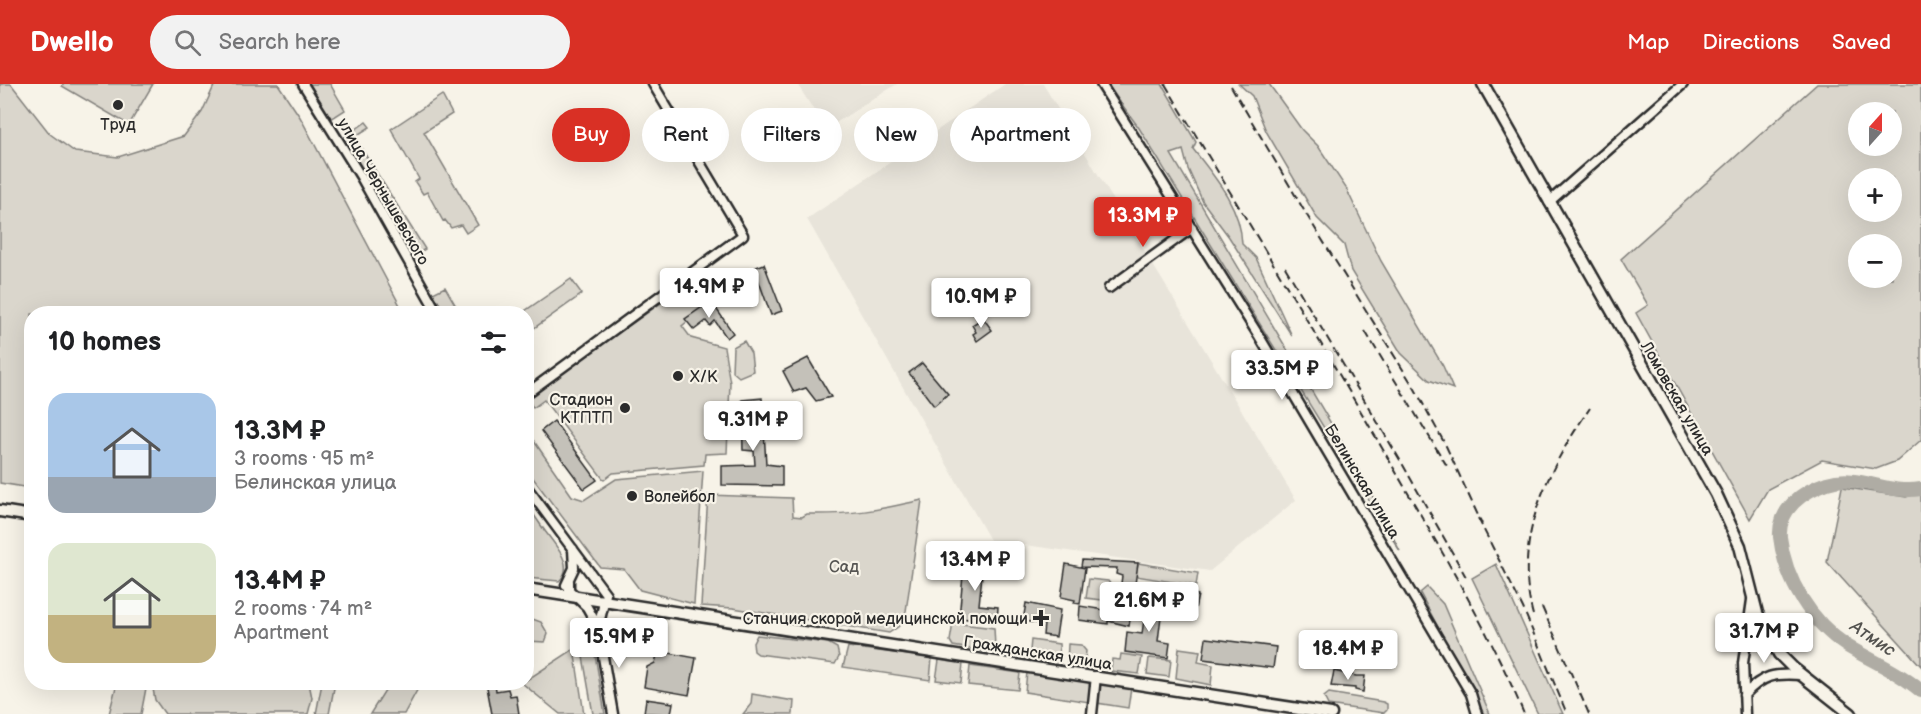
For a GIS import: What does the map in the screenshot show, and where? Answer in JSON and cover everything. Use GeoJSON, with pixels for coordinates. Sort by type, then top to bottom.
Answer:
{"type":"FeatureCollection","features":[{"type":"Feature","properties":{"kind":"main road","name":"Ломовская улица"},"geometry":{"type":"LineString","coordinates":[[1483,84],[1716,494],[1740,546],[1757,613],[1779,654],[1801,675],[1851,714]]}},
{"type":"Feature","properties":{"kind":"main road"},"geometry":{"type":"LineString","coordinates":[[0,511],[24,515]]}},
{"type":"Feature","properties":{"kind":"main road","name":"Гражданская улица"},"geometry":{"type":"LineString","coordinates":[[534,590],[574,596],[590,603],[609,598],[1331,714]]}},
{"type":"Feature","properties":{"kind":"street","name":"улица Чернышевского"},"geometry":{"type":"LineString","coordinates":[[303,84],[361,177],[434,306]]}},
{"type":"Feature","properties":{"kind":"street"},"geometry":{"type":"LineString","coordinates":[[534,388],[743,235],[653,84]]}},
{"type":"Feature","properties":{"kind":"street","name":"Белинская улица"},"geometry":{"type":"LineString","coordinates":[[1101,84],[1192,228],[1398,567],[1471,694],[1477,714]]}},
{"type":"Feature","properties":{"kind":"street"},"geometry":{"type":"LineString","coordinates":[[1549,202],[1683,84]]}},
{"type":"Feature","properties":{"kind":"street"},"geometry":{"type":"LineString","coordinates":[[1110,288],[1192,228]]}},
{"type":"Feature","properties":{"kind":"street"},"geometry":{"type":"LineString","coordinates":[[534,497],[609,598],[600,616],[598,628]]}},
{"type":"Feature","properties":{"kind":"street"},"geometry":{"type":"LineString","coordinates":[[561,594],[569,581],[573,568],[573,548]]}},
{"type":"Feature","properties":{"kind":"street"},"geometry":{"type":"LineString","coordinates":[[569,581],[569,590],[574,596]]}},
{"type":"Feature","properties":{"kind":"street"},"geometry":{"type":"LineString","coordinates":[[1745,714],[1743,663],[1752,596]]}},
{"type":"Feature","properties":{"kind":"street"},"geometry":{"type":"LineString","coordinates":[[590,603],[598,628],[613,714]]}},
{"type":"Feature","properties":{"kind":"street"},"geometry":{"type":"LineString","coordinates":[[1744,695],[1758,680],[1772,675],[1801,675]]}},
{"type":"Feature","properties":{"kind":"street"},"geometry":{"type":"LineString","coordinates":[[1092,714],[1096,676]]}},
{"type":"Feature","properties":{"kind":"shaded area"},"geometry":{"type":"Polygon","coordinates":[[[797,84],[897,84],[859,108],[854,108],[854,111],[842,119],[842,108],[812,108],[797,84]]]}},
{"type":"Feature","properties":{"kind":"shaded area"},"geometry":{"type":"Polygon","coordinates":[[[1005,84],[1043,84],[1058,108],[970,108],[1005,84]]]}},
{"type":"Feature","properties":{"kind":"shaded area"},"geometry":{"type":"Polygon","coordinates":[[[950,122],[950,162],[1090,162],[1296,500],[1210,571],[990,540],[807,219],[891,162],[938,162],[938,130],[950,122]]]}},
{"type":"Feature","properties":{"kind":"green space"},"geometry":{"type":"Polygon","coordinates":[[[0,84],[11,84],[50,134],[75,152],[118,157],[184,136],[202,112],[215,84],[278,84],[300,117],[400,306],[24,306],[24,487],[0,483],[0,84]]]}},
{"type":"Feature","properties":{"kind":"green space","name":"Труд"},"geometry":{"type":"Polygon","coordinates":[[[63,84],[153,84],[129,125],[62,86],[63,84]]]}},
{"type":"Feature","properties":{"kind":"green space"},"geometry":{"type":"Polygon","coordinates":[[[309,84],[330,84],[345,110],[331,119],[309,84]]]}},
{"type":"Feature","properties":{"kind":"green space"},"geometry":{"type":"Polygon","coordinates":[[[1107,84],[1162,84],[1196,142],[1193,149],[1232,205],[1241,230],[1242,244],[1256,258],[1292,336],[1229,237],[1203,202],[1188,169],[1183,150],[1171,154],[1364,479],[1400,551],[1139,128],[1107,84]]]}},
{"type":"Feature","properties":{"kind":"green space"},"geometry":{"type":"Polygon","coordinates":[[[1239,84],[1269,84],[1302,130],[1318,146],[1346,188],[1381,261],[1443,366],[1453,389],[1429,380],[1401,353],[1351,271],[1344,245],[1317,218],[1266,131],[1252,96],[1239,84]]]}},
{"type":"Feature","properties":{"kind":"green space"},"geometry":{"type":"Polygon","coordinates":[[[1817,84],[1921,84],[1921,440],[1897,461],[1876,469],[1822,460],[1768,489],[1750,519],[1636,313],[1648,305],[1621,259],[1817,84]]]}},
{"type":"Feature","properties":{"kind":"green space"},"geometry":{"type":"Polygon","coordinates":[[[442,95],[452,114],[424,132],[478,225],[466,233],[461,225],[451,228],[445,220],[443,221],[427,192],[423,194],[415,182],[419,179],[391,129],[442,95]]]}},
{"type":"Feature","properties":{"kind":"green space"},"geometry":{"type":"Polygon","coordinates":[[[366,122],[370,127],[354,137],[425,249],[411,258],[342,139],[366,122]]]}},
{"type":"Feature","properties":{"kind":"green space"},"geometry":{"type":"Polygon","coordinates":[[[571,279],[582,294],[534,328],[534,306],[532,306],[571,279]]]}},
{"type":"Feature","properties":{"kind":"green space"},"geometry":{"type":"Polygon","coordinates":[[[688,284],[704,308],[682,326],[691,338],[724,347],[730,383],[727,453],[705,454],[704,465],[613,473],[604,480],[544,400],[534,407],[534,393],[688,284]]]}},
{"type":"Feature","properties":{"kind":"green space"},"geometry":{"type":"Polygon","coordinates":[[[445,287],[456,306],[441,306],[433,293],[445,287]]]}},
{"type":"Feature","properties":{"kind":"green space"},"geometry":{"type":"Polygon","coordinates":[[[744,341],[751,353],[753,371],[739,377],[732,371],[733,347],[744,341]]]}},
{"type":"Feature","properties":{"kind":"green space"},"geometry":{"type":"Polygon","coordinates":[[[534,441],[572,496],[584,500],[616,479],[703,471],[694,604],[640,590],[624,569],[600,567],[534,479],[534,441]]]}},
{"type":"Feature","properties":{"kind":"green space"},"geometry":{"type":"Polygon","coordinates":[[[1842,487],[1906,497],[1921,493],[1921,666],[1827,562],[1842,487]]]}},
{"type":"Feature","properties":{"kind":"green space","name":"Сад"},"geometry":{"type":"Polygon","coordinates":[[[708,495],[792,498],[793,516],[802,517],[807,514],[865,511],[922,500],[905,618],[889,633],[733,608],[701,606],[708,495]]]}},
{"type":"Feature","properties":{"kind":"green space"},"geometry":{"type":"Polygon","coordinates":[[[534,515],[563,557],[565,569],[559,581],[534,579],[534,515]]]}},
{"type":"Feature","properties":{"kind":"green space"},"geometry":{"type":"Polygon","coordinates":[[[1138,563],[1198,573],[1196,586],[1136,576],[1138,563]]]}},
{"type":"Feature","properties":{"kind":"green space"},"geometry":{"type":"Polygon","coordinates":[[[1496,564],[1563,714],[1538,714],[1472,578],[1496,564]]]}},
{"type":"Feature","properties":{"kind":"green space"},"geometry":{"type":"Polygon","coordinates":[[[1089,579],[1108,581],[1112,586],[1110,601],[1086,598],[1089,579]]]}},
{"type":"Feature","properties":{"kind":"green space"},"geometry":{"type":"Polygon","coordinates":[[[1427,587],[1443,604],[1490,714],[1484,714],[1420,593],[1427,587]]]}},
{"type":"Feature","properties":{"kind":"green space"},"geometry":{"type":"Polygon","coordinates":[[[534,620],[541,622],[548,634],[545,642],[534,641],[534,620]]]}},
{"type":"Feature","properties":{"kind":"green space"},"geometry":{"type":"Polygon","coordinates":[[[953,623],[994,628],[995,647],[989,652],[953,646],[950,641],[953,623]]]}},
{"type":"Feature","properties":{"kind":"green space"},"geometry":{"type":"Polygon","coordinates":[[[757,635],[828,643],[837,648],[839,657],[835,664],[758,654],[754,651],[753,643],[757,635]]]}},
{"type":"Feature","properties":{"kind":"green space"},"geometry":{"type":"Polygon","coordinates":[[[1031,640],[1059,644],[1060,666],[1029,661],[1031,640]]]}},
{"type":"Feature","properties":{"kind":"green space"},"geometry":{"type":"Polygon","coordinates":[[[593,643],[605,714],[593,714],[581,645],[593,643]]]}},
{"type":"Feature","properties":{"kind":"green space"},"geometry":{"type":"Polygon","coordinates":[[[1068,644],[1081,645],[1086,651],[1084,668],[1067,665],[1068,644]]]}},
{"type":"Feature","properties":{"kind":"green space"},"geometry":{"type":"Polygon","coordinates":[[[848,647],[932,658],[930,680],[843,667],[848,647]]]}},
{"type":"Feature","properties":{"kind":"green space"},"geometry":{"type":"Polygon","coordinates":[[[1179,648],[1200,651],[1198,662],[1213,665],[1211,685],[1176,678],[1179,648]]]}},
{"type":"Feature","properties":{"kind":"green space"},"geometry":{"type":"Polygon","coordinates":[[[574,649],[584,714],[560,714],[531,690],[534,690],[534,675],[574,649]]]}},
{"type":"Feature","properties":{"kind":"green space"},"geometry":{"type":"Polygon","coordinates":[[[1121,654],[1142,657],[1139,674],[1111,671],[1112,659],[1120,660],[1121,654]]]}},
{"type":"Feature","properties":{"kind":"green space"},"geometry":{"type":"Polygon","coordinates":[[[1149,658],[1171,660],[1169,677],[1147,674],[1149,658]]]}},
{"type":"Feature","properties":{"kind":"green space"},"geometry":{"type":"Polygon","coordinates":[[[939,660],[963,663],[961,683],[936,680],[939,660]]]}},
{"type":"Feature","properties":{"kind":"green space"},"geometry":{"type":"Polygon","coordinates":[[[970,666],[1020,673],[1018,690],[968,685],[970,666]]]}},
{"type":"Feature","properties":{"kind":"green space"},"geometry":{"type":"Polygon","coordinates":[[[1027,672],[1090,682],[1089,702],[1025,692],[1027,672]]]}},
{"type":"Feature","properties":{"kind":"green space"},"geometry":{"type":"Polygon","coordinates":[[[1099,684],[1131,688],[1128,708],[1097,703],[1099,684]]]}},
{"type":"Feature","properties":{"kind":"green space"},"geometry":{"type":"Polygon","coordinates":[[[115,690],[146,690],[141,714],[109,714],[115,690]]]}},
{"type":"Feature","properties":{"kind":"green space"},"geometry":{"type":"Polygon","coordinates":[[[153,690],[310,690],[312,698],[308,714],[165,714],[155,700],[153,690]]]}},
{"type":"Feature","properties":{"kind":"green space"},"geometry":{"type":"Polygon","coordinates":[[[321,690],[334,690],[329,714],[316,714],[321,690]]]}},
{"type":"Feature","properties":{"kind":"green space"},"geometry":{"type":"Polygon","coordinates":[[[385,690],[417,690],[404,714],[370,714],[385,690]]]}},
{"type":"Feature","properties":{"kind":"green space"},"geometry":{"type":"Polygon","coordinates":[[[1329,693],[1383,702],[1387,704],[1387,710],[1384,713],[1328,705],[1324,697],[1329,693]]]}},
{"type":"Feature","properties":{"kind":"green space"},"geometry":{"type":"Polygon","coordinates":[[[752,694],[794,701],[793,714],[743,714],[751,704],[752,694]]]}},
{"type":"Feature","properties":{"kind":"building"},"geometry":{"type":"Polygon","coordinates":[[[764,264],[782,311],[771,315],[754,268],[764,264]]]}},
{"type":"Feature","properties":{"kind":"building"},"geometry":{"type":"Polygon","coordinates":[[[711,301],[733,333],[727,338],[715,321],[710,326],[706,321],[694,330],[685,319],[711,301]]]}},
{"type":"Feature","properties":{"kind":"building"},"geometry":{"type":"Polygon","coordinates":[[[983,318],[992,330],[977,341],[972,325],[983,318]]]}},
{"type":"Feature","properties":{"kind":"building"},"geometry":{"type":"Polygon","coordinates":[[[808,358],[831,397],[816,401],[806,388],[794,392],[783,371],[808,358]]]}},
{"type":"Feature","properties":{"kind":"building"},"geometry":{"type":"Polygon","coordinates":[[[922,363],[948,394],[934,406],[909,373],[922,363]]]}},
{"type":"Feature","properties":{"kind":"building"},"geometry":{"type":"Polygon","coordinates":[[[762,398],[766,464],[782,466],[782,486],[722,485],[722,466],[755,465],[754,451],[743,450],[742,400],[762,398]]]}},
{"type":"Feature","properties":{"kind":"building"},"geometry":{"type":"Polygon","coordinates":[[[554,421],[597,480],[584,489],[541,431],[554,421]]]}},
{"type":"Feature","properties":{"kind":"building"},"geometry":{"type":"Polygon","coordinates":[[[965,553],[984,555],[979,605],[998,607],[997,622],[959,618],[965,553]]]}},
{"type":"Feature","properties":{"kind":"building"},"geometry":{"type":"Polygon","coordinates":[[[1082,560],[1138,563],[1129,626],[1108,621],[1108,624],[1079,620],[1080,606],[1117,612],[1122,576],[1116,574],[1117,568],[1081,567],[1082,560]]]}},
{"type":"Feature","properties":{"kind":"building"},"geometry":{"type":"Polygon","coordinates":[[[1066,564],[1085,568],[1080,604],[1074,603],[1075,600],[1061,597],[1066,564]]]}},
{"type":"Feature","properties":{"kind":"building"},"geometry":{"type":"Polygon","coordinates":[[[1187,592],[1198,595],[1194,614],[1189,613],[1189,619],[1182,618],[1187,592]]]}},
{"type":"Feature","properties":{"kind":"building"},"geometry":{"type":"Polygon","coordinates":[[[1147,597],[1163,600],[1158,641],[1170,643],[1168,658],[1125,652],[1127,632],[1142,634],[1147,597]]]}},
{"type":"Feature","properties":{"kind":"building","name":"Станция скорой медицинской помощи"},"geometry":{"type":"Polygon","coordinates":[[[1026,603],[1060,610],[1056,637],[1043,635],[1044,624],[1023,621],[1026,603]]]}},
{"type":"Feature","properties":{"kind":"building"},"geometry":{"type":"Polygon","coordinates":[[[1206,638],[1276,647],[1273,668],[1203,659],[1206,638]]]}},
{"type":"Feature","properties":{"kind":"building"},"geometry":{"type":"Polygon","coordinates":[[[658,651],[696,658],[689,695],[644,687],[647,667],[655,663],[658,651]]]}},
{"type":"Feature","properties":{"kind":"building"},"geometry":{"type":"Polygon","coordinates":[[[1334,671],[1365,676],[1363,692],[1355,688],[1331,686],[1334,671]]]}},
{"type":"Feature","properties":{"kind":"building"},"geometry":{"type":"Polygon","coordinates":[[[488,690],[508,690],[510,696],[516,695],[519,714],[492,714],[488,690]]]}},
{"type":"Feature","properties":{"kind":"building"},"geometry":{"type":"Polygon","coordinates":[[[646,699],[673,703],[671,714],[644,713],[646,699]]]}},
{"type":"Feature","properties":{"kind":"waterway","name":"Атмис"},"geometry":{"type":"LineString","coordinates":[[1921,489],[1896,489],[1851,481],[1827,483],[1809,491],[1794,502],[1780,527],[1783,553],[1794,584],[1802,599],[1822,625],[1847,646],[1895,672],[1921,691]]}},
{"type":"Feature","properties":{"kind":"railway"},"geometry":{"type":"LineString","coordinates":[[1165,84],[1340,376],[1448,562],[1496,652],[1524,714]]}},
{"type":"Feature","properties":{"kind":"railway"},"geometry":{"type":"LineString","coordinates":[[1231,86],[1308,217],[1415,389],[1446,446],[1482,524]]}},
{"type":"Feature","properties":{"kind":"railway"},"geometry":{"type":"LineString","coordinates":[[1285,267],[1403,465],[1466,577]]}},
{"type":"Feature","properties":{"kind":"railway"},"geometry":{"type":"LineString","coordinates":[[1365,331],[1447,466]]}},
{"type":"Feature","properties":{"kind":"railway"},"geometry":{"type":"LineString","coordinates":[[1533,615],[1528,586],[1527,559],[1538,506],[1560,455],[1590,408]]}},
{"type":"Feature","properties":{"kind":"railway"},"geometry":{"type":"LineString","coordinates":[[1478,518],[1523,608],[1567,714]]}},
{"type":"Feature","properties":{"kind":"railway"},"geometry":{"type":"LineString","coordinates":[[1542,607],[1589,714]]}},
{"type":"Feature","properties":{"kind":"place","name":"Труд"},"geometry":{"type":"Point","coordinates":[118,105]}},
{"type":"Feature","properties":{"kind":"place","name":"Х/К"},"geometry":{"type":"Point","coordinates":[678,376]}},
{"type":"Feature","properties":{"kind":"place","name":"Стадион КТПТП"},"geometry":{"type":"Point","coordinates":[625,408]}},
{"type":"Feature","properties":{"kind":"place","name":"Волейбол"},"geometry":{"type":"Point","coordinates":[632,496]}},
{"type":"Feature","properties":{"kind":"place","name":"Станция скорой медицинской помощи"},"geometry":{"type":"Point","coordinates":[1041,618]}}]}
